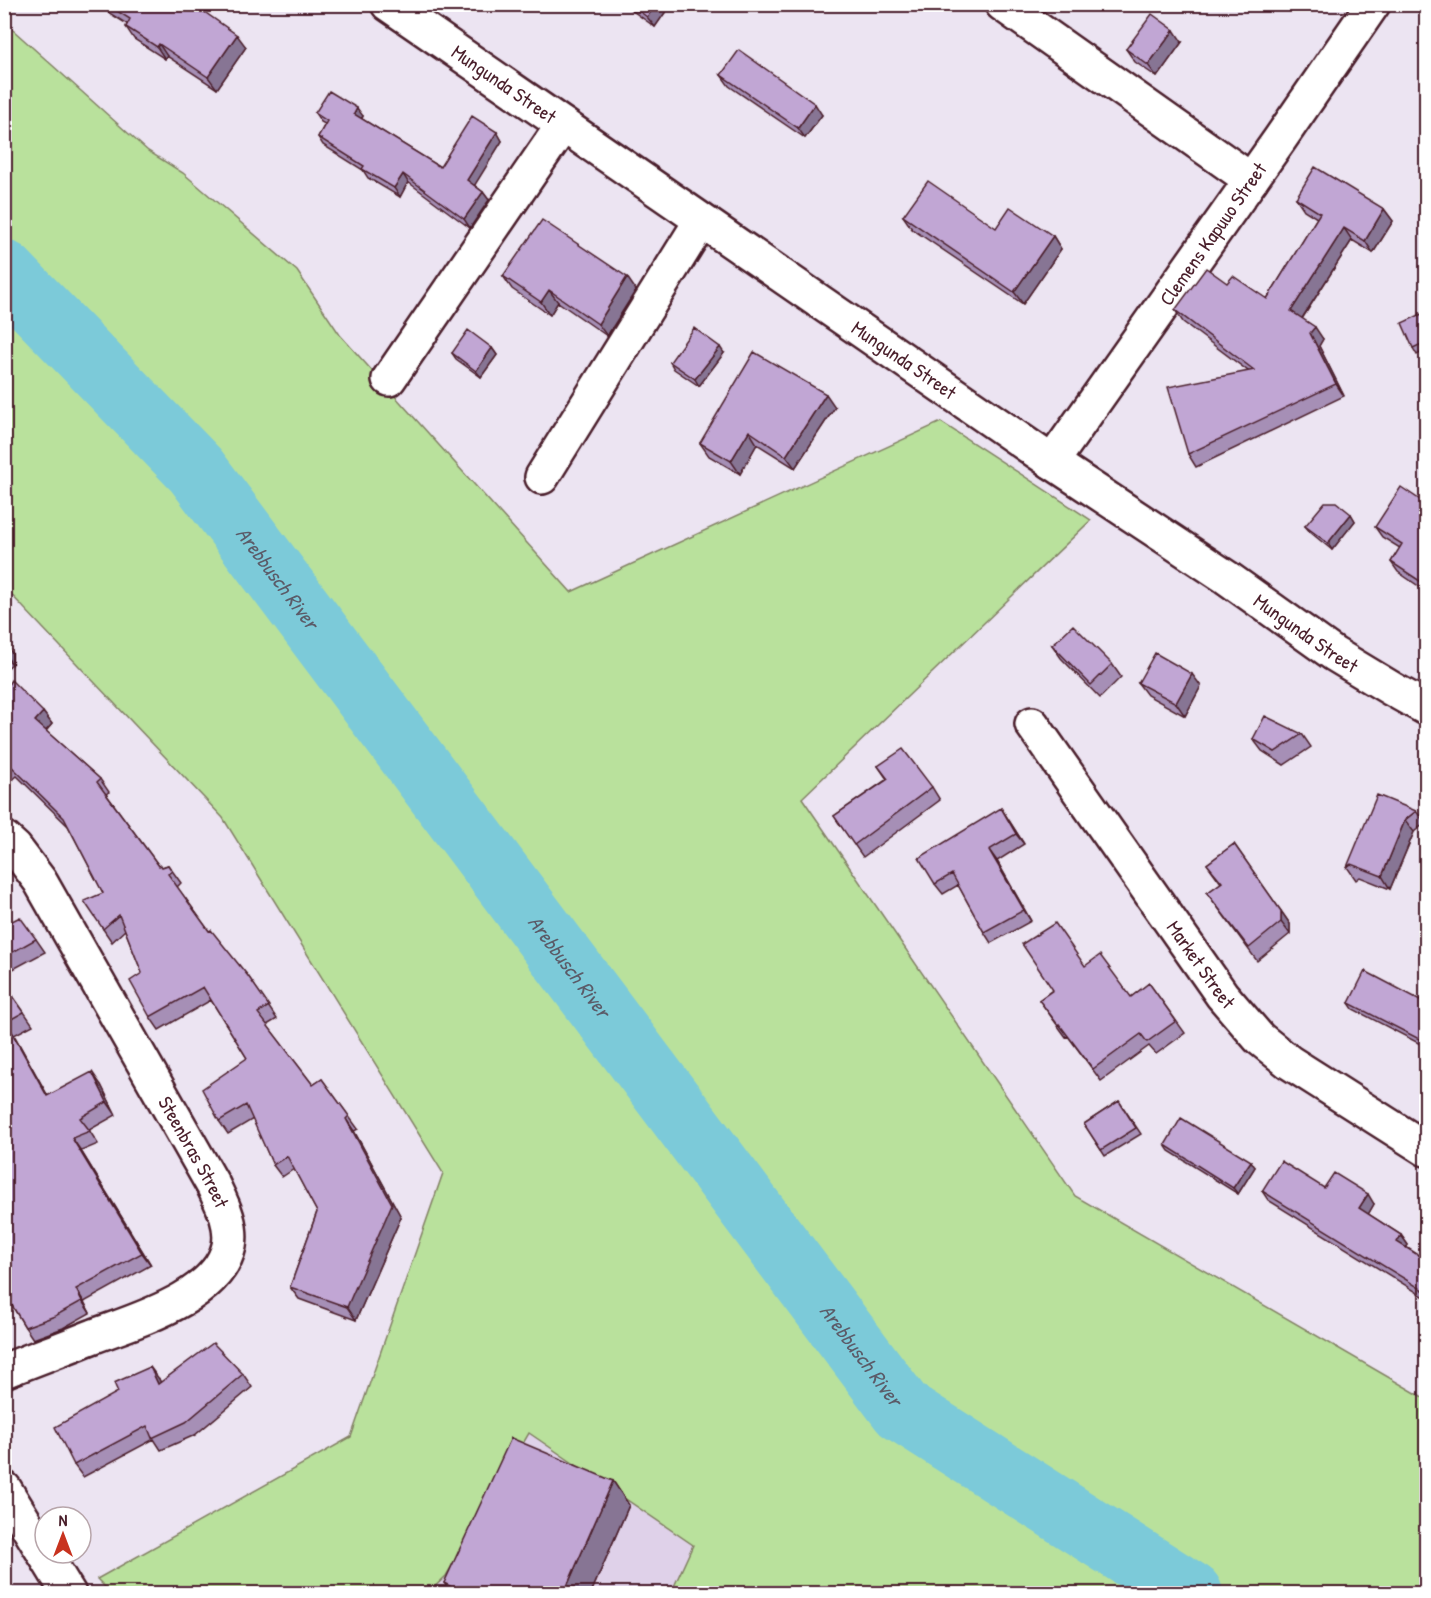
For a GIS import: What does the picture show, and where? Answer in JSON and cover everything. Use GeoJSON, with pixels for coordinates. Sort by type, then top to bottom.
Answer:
{"type":"FeatureCollection","features":[{"type":"Feature","properties":{"kind":"street","name":"Mungunda Street"},"geometry":{"type":"LineString","coordinates":[[388,4],[1052,462],[1226,577],[1334,654],[1426,708]]}},
{"type":"Feature","properties":{"kind":"street"},"geometry":{"type":"LineString","coordinates":[[1002,4],[1251,180]]}},
{"type":"Feature","properties":{"kind":"street","name":"Clemens Kapuuo Street"},"geometry":{"type":"LineString","coordinates":[[1052,462],[1373,4]]}},
{"type":"Feature","properties":{"kind":"street"},"geometry":{"type":"LineString","coordinates":[[389,379],[563,125]]}},
{"type":"Feature","properties":{"kind":"street"},"geometry":{"type":"LineString","coordinates":[[542,477],[701,221]]}},
{"type":"Feature","properties":{"kind":"street","name":"Market Street"},"geometry":{"type":"LineString","coordinates":[[1032,723],[1222,995],[1258,1038],[1289,1062],[1426,1149]]}},
{"type":"Feature","properties":{"kind":"street","name":"Steenbras Street"},"geometry":{"type":"LineString","coordinates":[[4,838],[15,848],[40,881],[213,1185],[228,1216],[229,1244],[222,1265],[202,1285],[167,1308],[4,1371]]}},
{"type":"Feature","properties":{"kind":"street"},"geometry":{"type":"LineString","coordinates":[[4,1488],[69,1593]]}},
{"type":"Feature","properties":{"kind":"shaded area"},"geometry":{"type":"Polygon","coordinates":[[[529,1433],[693,1545],[671,1593],[428,1594],[446,1576],[529,1433]]]}},
{"type":"Feature","properties":{"kind":"green space"},"geometry":{"type":"Polygon","coordinates":[[[4,22],[148,151],[183,173],[297,271],[340,335],[571,592],[941,422],[1091,520],[802,798],[1075,1196],[1426,1399],[1426,1593],[1191,1593],[902,1410],[196,470],[5,272],[4,22]]]}},
{"type":"Feature","properties":{"kind":"green space"},"geometry":{"type":"Polygon","coordinates":[[[4,276],[195,473],[899,1412],[1186,1593],[671,1593],[693,1545],[529,1433],[446,1576],[428,1593],[112,1594],[97,1579],[351,1437],[443,1173],[223,818],[5,588],[4,276]]]}},
{"type":"Feature","properties":{"kind":"building"},"geometry":{"type":"Polygon","coordinates":[[[106,4],[193,4],[237,35],[208,77],[159,44],[157,47],[126,27],[130,19],[106,4]]]}},
{"type":"Feature","properties":{"kind":"building"},"geometry":{"type":"Polygon","coordinates":[[[630,4],[656,4],[647,17],[630,4]]]}},
{"type":"Feature","properties":{"kind":"building"},"geometry":{"type":"Polygon","coordinates":[[[1152,14],[1174,30],[1148,65],[1126,49],[1152,14]]]}},
{"type":"Feature","properties":{"kind":"building"},"geometry":{"type":"Polygon","coordinates":[[[739,50],[815,104],[798,128],[721,75],[739,50]]]}},
{"type":"Feature","properties":{"kind":"building"},"geometry":{"type":"Polygon","coordinates":[[[1426,78],[1426,92],[1421,90],[1426,78]]]}},
{"type":"Feature","properties":{"kind":"building"},"geometry":{"type":"Polygon","coordinates":[[[329,91],[357,108],[354,114],[440,167],[472,116],[497,132],[467,180],[483,192],[464,219],[403,174],[394,188],[362,169],[364,166],[318,137],[327,121],[315,113],[329,91]]]}},
{"type":"Feature","properties":{"kind":"building"},"geometry":{"type":"Polygon","coordinates":[[[1315,167],[1384,209],[1365,241],[1344,228],[1291,311],[1315,327],[1310,333],[1336,384],[1188,454],[1168,387],[1254,370],[1175,310],[1206,268],[1227,283],[1233,276],[1267,299],[1320,213],[1296,198],[1315,167]]]}},
{"type":"Feature","properties":{"kind":"building"},"geometry":{"type":"Polygon","coordinates":[[[928,181],[996,228],[1010,207],[1053,236],[1014,292],[903,216],[928,181]]]}},
{"type":"Feature","properties":{"kind":"building"},"geometry":{"type":"Polygon","coordinates":[[[542,220],[627,277],[598,324],[549,290],[541,302],[503,276],[542,220]]]}},
{"type":"Feature","properties":{"kind":"building"},"geometry":{"type":"Polygon","coordinates":[[[1426,312],[1426,342],[1413,348],[1402,323],[1426,312]]]}},
{"type":"Feature","properties":{"kind":"building"},"geometry":{"type":"Polygon","coordinates":[[[694,328],[720,347],[695,379],[670,362],[694,328]]]}},
{"type":"Feature","properties":{"kind":"building"},"geometry":{"type":"Polygon","coordinates":[[[468,330],[492,348],[476,371],[452,353],[468,330]]]}},
{"type":"Feature","properties":{"kind":"building"},"geometry":{"type":"Polygon","coordinates":[[[754,352],[826,394],[786,456],[749,431],[731,461],[700,443],[754,352]]]}},
{"type":"Feature","properties":{"kind":"building"},"geometry":{"type":"Polygon","coordinates":[[[1401,487],[1426,504],[1426,585],[1391,562],[1402,544],[1375,527],[1401,487]]]}},
{"type":"Feature","properties":{"kind":"building"},"geometry":{"type":"Polygon","coordinates":[[[1325,502],[1336,502],[1351,514],[1328,543],[1305,526],[1325,502]]]}},
{"type":"Feature","properties":{"kind":"building"},"geometry":{"type":"Polygon","coordinates":[[[1073,625],[1112,664],[1091,685],[1052,645],[1073,625]]]}},
{"type":"Feature","properties":{"kind":"building"},"geometry":{"type":"Polygon","coordinates":[[[1155,653],[1192,674],[1176,703],[1138,683],[1155,653]]]}},
{"type":"Feature","properties":{"kind":"building"},"geometry":{"type":"Polygon","coordinates":[[[11,680],[43,712],[35,721],[100,779],[97,782],[159,866],[168,865],[172,871],[168,874],[209,931],[211,930],[248,976],[269,1006],[258,1013],[313,1085],[322,1079],[349,1116],[346,1119],[392,1204],[347,1307],[290,1287],[317,1212],[287,1156],[273,1165],[246,1105],[219,1121],[202,1089],[247,1058],[203,987],[150,1017],[130,981],[142,973],[119,915],[103,929],[84,901],[103,893],[64,818],[8,763],[4,766],[4,691],[11,680]]]}},
{"type":"Feature","properties":{"kind":"building"},"geometry":{"type":"Polygon","coordinates":[[[1265,716],[1302,734],[1275,752],[1253,739],[1265,716]]]}},
{"type":"Feature","properties":{"kind":"building"},"geometry":{"type":"Polygon","coordinates":[[[903,749],[932,787],[854,845],[834,816],[888,779],[878,766],[903,749]]]}},
{"type":"Feature","properties":{"kind":"building"},"geometry":{"type":"Polygon","coordinates":[[[1377,795],[1416,811],[1405,820],[1382,876],[1351,864],[1347,867],[1377,795]]]}},
{"type":"Feature","properties":{"kind":"building"},"geometry":{"type":"Polygon","coordinates":[[[1001,808],[1016,834],[989,850],[1024,910],[984,932],[952,874],[935,884],[919,858],[1001,808]]]}},
{"type":"Feature","properties":{"kind":"building"},"geometry":{"type":"Polygon","coordinates":[[[1234,844],[1281,911],[1281,922],[1249,948],[1207,893],[1222,882],[1207,864],[1234,844]]]}},
{"type":"Feature","properties":{"kind":"building"},"geometry":{"type":"Polygon","coordinates":[[[20,917],[36,939],[4,957],[4,925],[20,917]]]}},
{"type":"Feature","properties":{"kind":"building"},"geometry":{"type":"Polygon","coordinates":[[[1055,923],[1085,966],[1100,955],[1131,997],[1149,983],[1176,1021],[1147,1042],[1141,1034],[1093,1069],[1039,1000],[1053,990],[1022,944],[1055,923]]]}},
{"type":"Feature","properties":{"kind":"building"},"geometry":{"type":"Polygon","coordinates":[[[1365,971],[1426,1003],[1426,1035],[1423,1041],[1349,1003],[1365,971]]]}},
{"type":"Feature","properties":{"kind":"building"},"geometry":{"type":"Polygon","coordinates":[[[4,984],[24,1012],[6,1022],[47,1096],[92,1072],[107,1102],[80,1118],[90,1131],[72,1138],[142,1253],[76,1289],[82,1301],[55,1316],[25,1327],[4,1292],[4,984]]]}},
{"type":"Feature","properties":{"kind":"building"},"geometry":{"type":"Polygon","coordinates":[[[1119,1101],[1136,1128],[1101,1150],[1084,1124],[1119,1101]]]}},
{"type":"Feature","properties":{"kind":"building"},"geometry":{"type":"Polygon","coordinates":[[[1181,1118],[1251,1161],[1233,1188],[1165,1145],[1181,1118]]]}},
{"type":"Feature","properties":{"kind":"building"},"geometry":{"type":"Polygon","coordinates":[[[1281,1161],[1324,1188],[1334,1173],[1368,1194],[1359,1208],[1401,1235],[1397,1242],[1426,1260],[1426,1292],[1262,1191],[1281,1161]]]}},
{"type":"Feature","properties":{"kind":"building"},"geometry":{"type":"Polygon","coordinates":[[[213,1343],[243,1374],[186,1422],[152,1438],[147,1426],[74,1465],[55,1427],[118,1392],[114,1383],[150,1367],[158,1384],[213,1343]]]}},
{"type":"Feature","properties":{"kind":"building"},"geometry":{"type":"Polygon","coordinates":[[[511,1438],[613,1481],[564,1593],[463,1593],[444,1583],[511,1438]]]}},
{"type":"Feature","properties":{"kind":"waterway","name":"Arebbusch River"},"geometry":{"type":"LineString","coordinates":[[4,272],[196,470],[902,1410],[1191,1594]]}}]}
